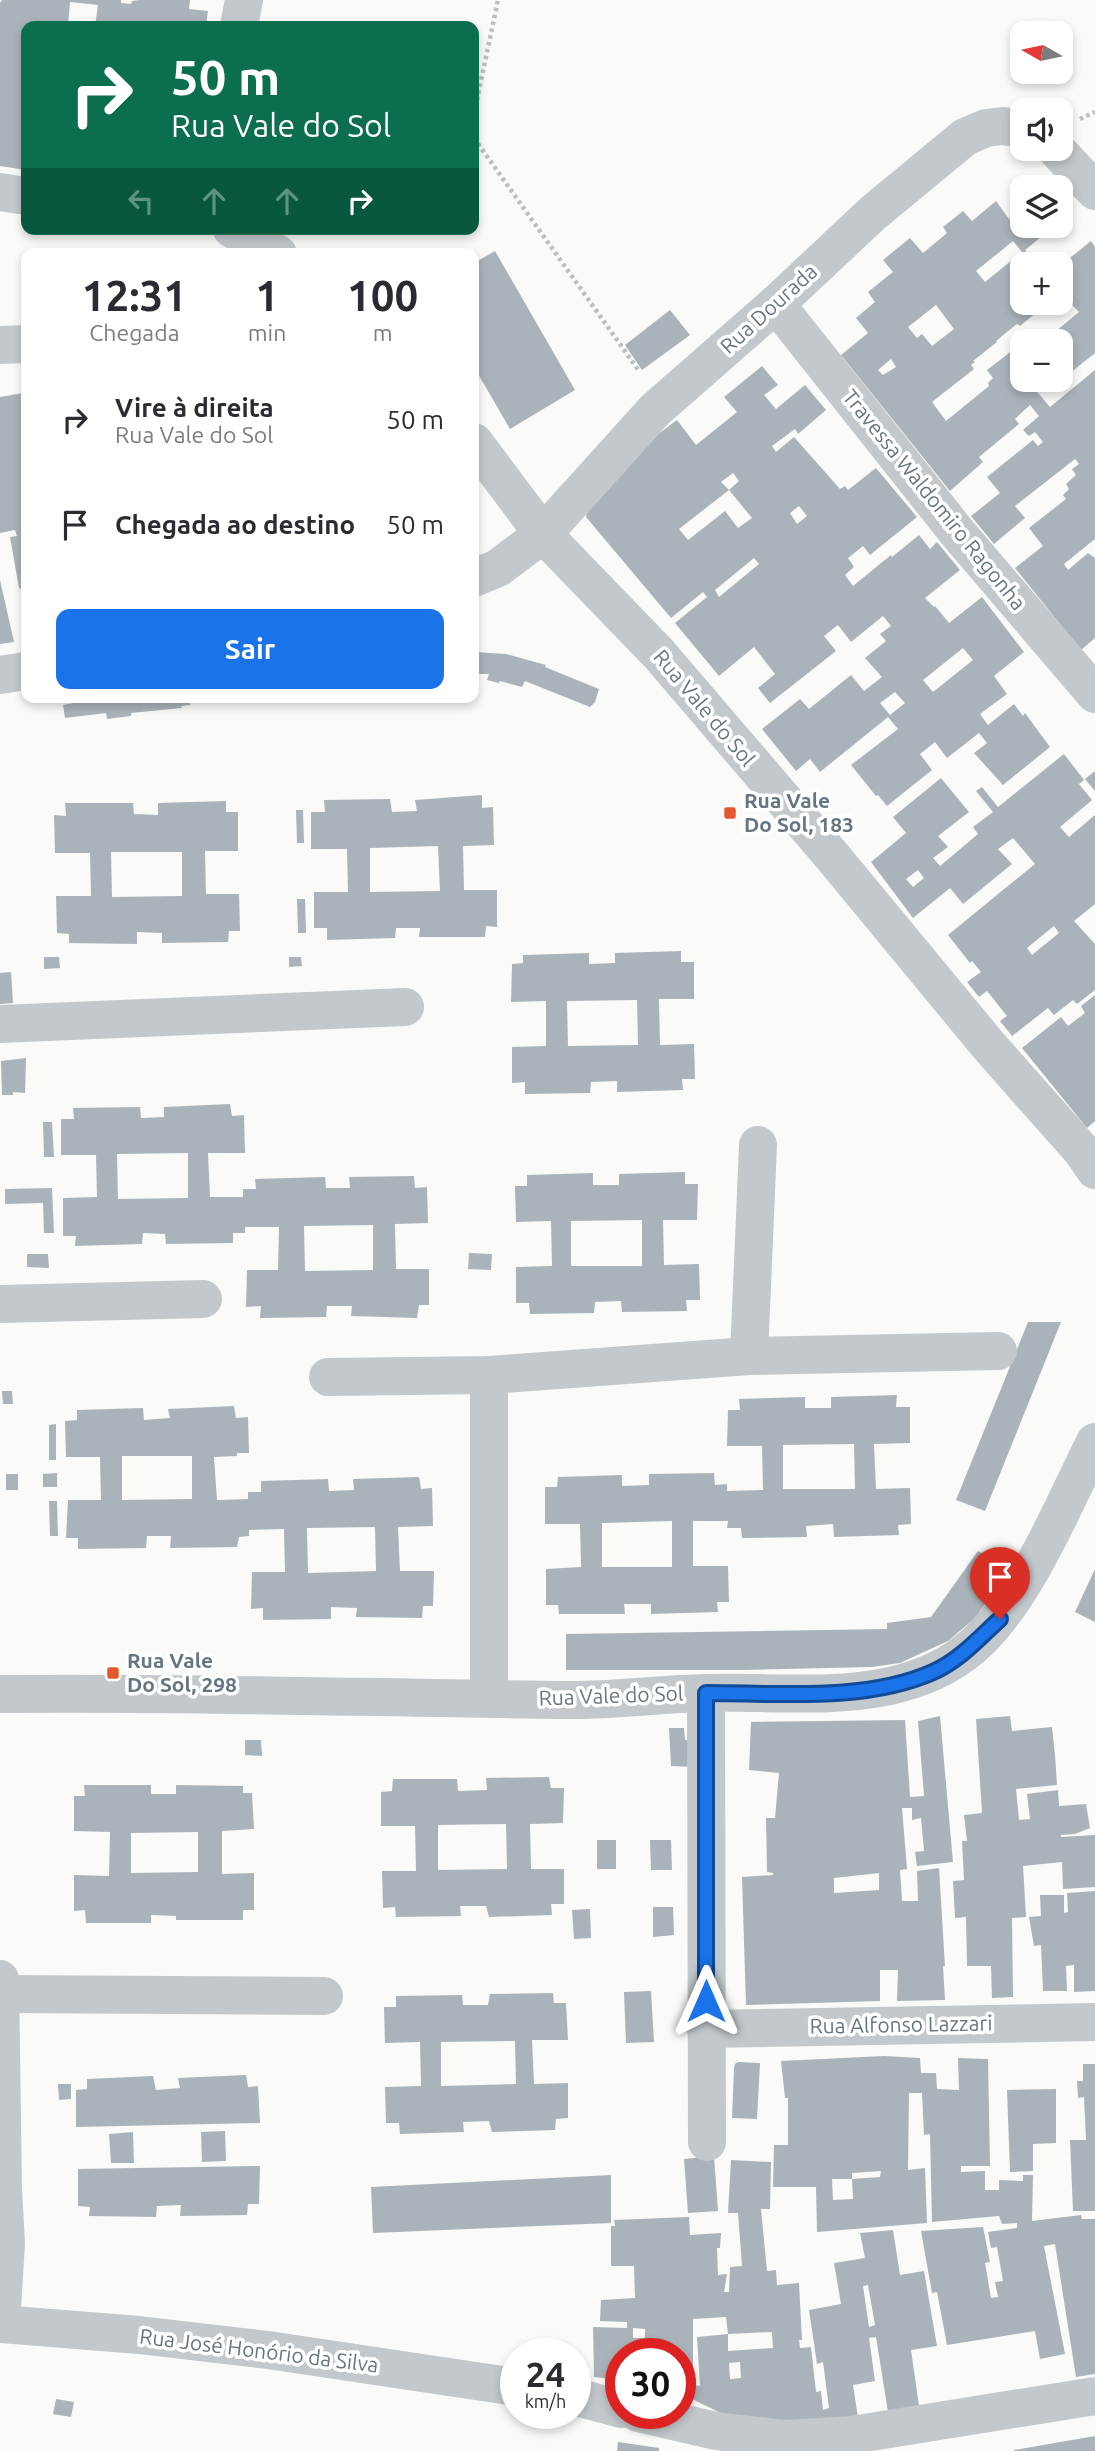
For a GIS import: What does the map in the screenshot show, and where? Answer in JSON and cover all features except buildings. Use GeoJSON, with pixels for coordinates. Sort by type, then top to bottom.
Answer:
{"type":"FeatureCollection","features":[{"type":"Feature","properties":{"kind":"street"},"geometry":{"type":"LineString","coordinates":[[240,21],[244,0]]}},
{"type":"Feature","properties":{"kind":"street","name":"Rua Dourada"},"geometry":{"type":"LineString","coordinates":[[479,576],[498,568],[543,534],[662,404],[776,304],[873,213],[965,137],[986,128],[1010,126]]}},
{"type":"Feature","properties":{"kind":"street"},"geometry":{"type":"LineString","coordinates":[[1067,161],[1095,191]]}},
{"type":"Feature","properties":{"kind":"street"},"geometry":{"type":"LineString","coordinates":[[0,192],[21,195]]}},
{"type":"Feature","properties":{"kind":"street"},"geometry":{"type":"LineString","coordinates":[[243,235],[267,248]]}},
{"type":"Feature","properties":{"kind":"street","name":"Travessa Waldomiro Ragonha"},"geometry":{"type":"LineString","coordinates":[[776,304],[956,531],[1095,694]]}},
{"type":"Feature","properties":{"kind":"street"},"geometry":{"type":"LineString","coordinates":[[0,345],[21,344]]}},
{"type":"Feature","properties":{"kind":"street","name":"Rua Vale do Sol"},"geometry":{"type":"LineString","coordinates":[[479,449],[543,534],[659,654],[832,856],[989,1046],[1082,1150],[1095,1170]]}},
{"type":"Feature","properties":{"kind":"street"},"geometry":{"type":"LineString","coordinates":[[0,675],[21,672]]}},
{"type":"Feature","properties":{"kind":"street"},"geometry":{"type":"LineString","coordinates":[[0,1024],[405,1007]]}},
{"type":"Feature","properties":{"kind":"street"},"geometry":{"type":"LineString","coordinates":[[749,1356],[758,1144]]}},
{"type":"Feature","properties":{"kind":"street"},"geometry":{"type":"LineString","coordinates":[[0,1304],[203,1299]]}},
{"type":"Feature","properties":{"kind":"street"},"geometry":{"type":"LineString","coordinates":[[328,1377],[489,1375],[749,1356],[998,1351]]}},
{"type":"Feature","properties":{"kind":"street"},"geometry":{"type":"LineString","coordinates":[[489,1375],[489,1697]]}},
{"type":"Feature","properties":{"kind":"street","name":"Rua Vale do Sol"},"geometry":{"type":"LineString","coordinates":[[0,1694],[116,1693],[574,1700],[706,1693],[836,1693],[890,1686],[934,1672],[964,1653],[1000,1619],[1031,1569],[1095,1442]]}},
{"type":"Feature","properties":{"kind":"street"},"geometry":{"type":"LineString","coordinates":[[706,1693],[707,2143]]}},
{"type":"Feature","properties":{"kind":"street"},"geometry":{"type":"LineString","coordinates":[[0,2324],[6,2244],[2,2176],[1,1986],[324,1996]]}},
{"type":"Feature","properties":{"kind":"street","name":"Rua Alfonso Lazzari"},"geometry":{"type":"LineString","coordinates":[[706,2029],[1095,2022]]}},
{"type":"Feature","properties":{"kind":"street","name":"Rua José Honório da Silva"},"geometry":{"type":"LineString","coordinates":[[0,2324],[139,2335],[268,2350],[500,2385]]}},
{"type":"Feature","properties":{"kind":"street"},"geometry":{"type":"LineString","coordinates":[[696,2426],[785,2439],[852,2435],[1095,2396]]}},
{"type":"Feature","properties":{"kind":"path"},"geometry":{"type":"LineString","coordinates":[[479,90],[498,0]]}},
{"type":"Feature","properties":{"kind":"path"},"geometry":{"type":"LineString","coordinates":[[479,145],[662,404]]}},
{"type":"Feature","properties":{"kind":"place","name":"Rua Vale Do Sol, 183"},"geometry":{"type":"Point","coordinates":[730,813]}},
{"type":"Feature","properties":{"kind":"place","name":"Rua Vale Do Sol, 298"},"geometry":{"type":"Point","coordinates":[113,1673]}},
{"type":"Feature","properties":{"kind":"route"},"geometry":{"type":"LineString","coordinates":[[706,2001],[706,1693],[836,1693],[890,1686],[934,1672],[964,1653],[1000,1619]]}}]}
